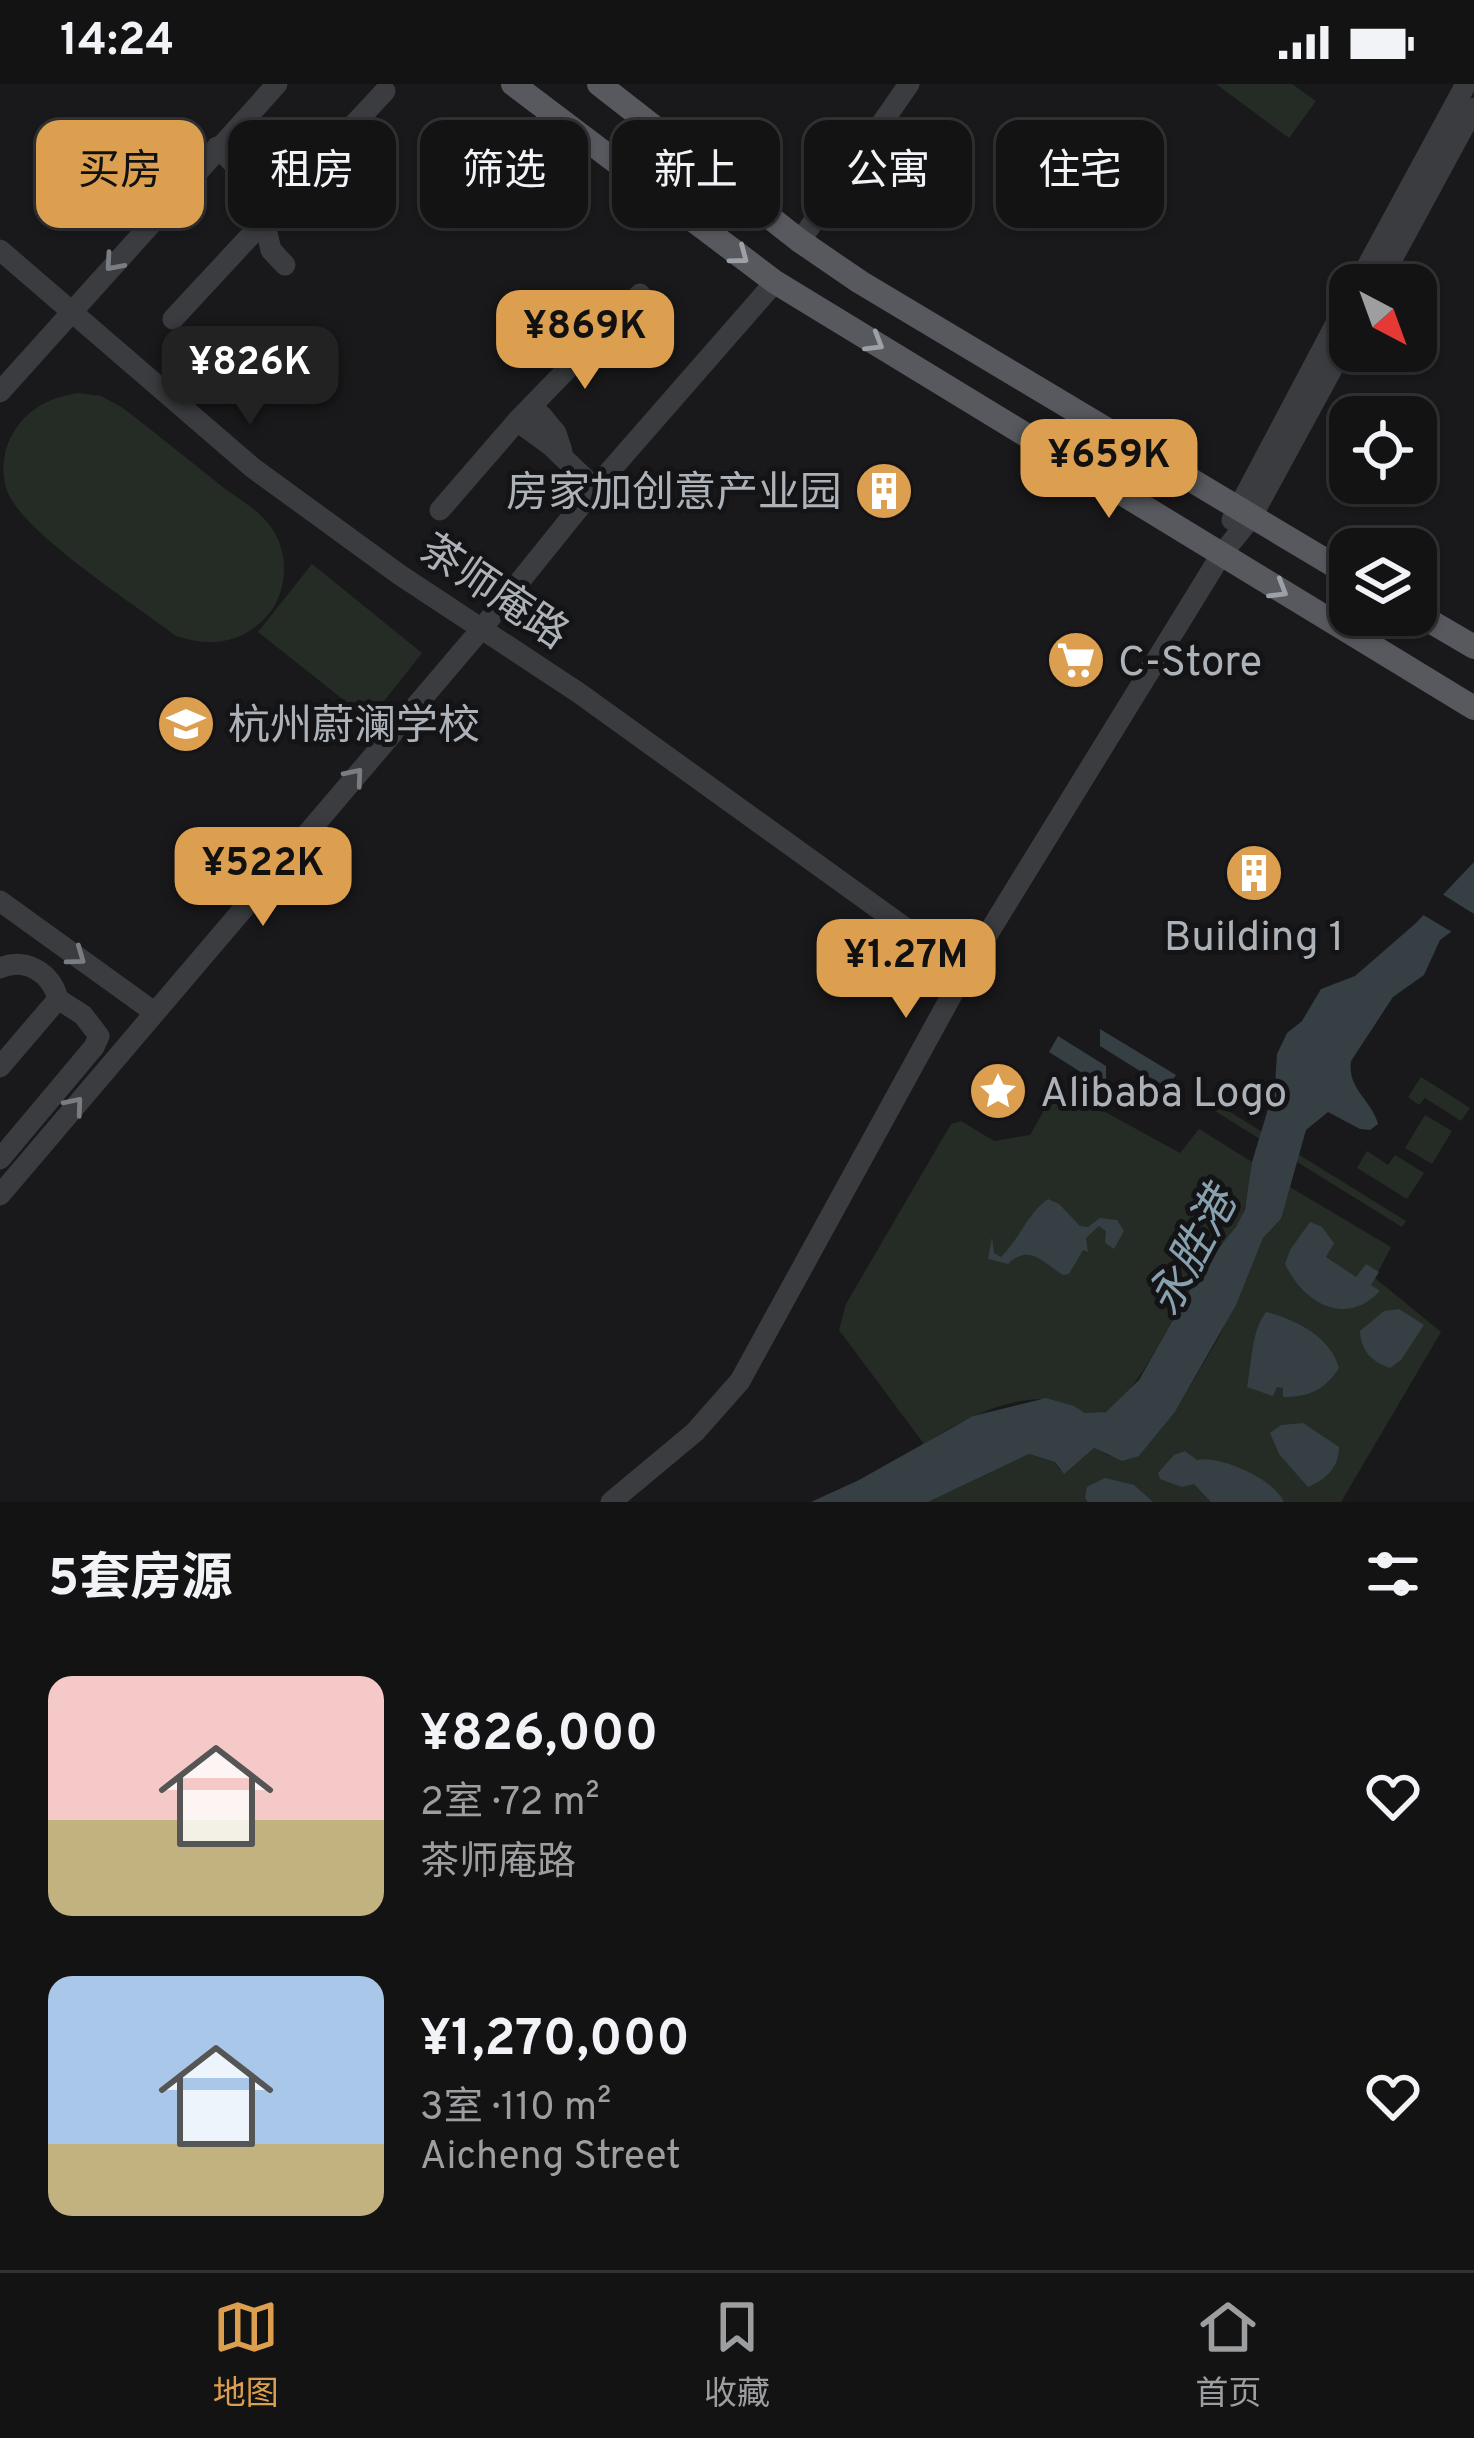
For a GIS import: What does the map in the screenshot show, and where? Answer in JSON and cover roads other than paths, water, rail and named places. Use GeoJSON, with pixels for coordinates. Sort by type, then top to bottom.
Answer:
{"type":"FeatureCollection","features":[{"type":"Feature","properties":{"kind":"main road"},"geometry":{"type":"LineString","coordinates":[[513,84],[775,282],[1474,708]]}},
{"type":"Feature","properties":{"kind":"main road"},"geometry":{"type":"LineString","coordinates":[[599,84],[860,282],[1329,563]]}},
{"type":"Feature","properties":{"kind":"main road"},"geometry":{"type":"LineString","coordinates":[[1437,625],[1474,647]]}},
{"type":"Feature","properties":{"kind":"street"},"geometry":{"type":"LineString","coordinates":[[0,392],[277,84]]}},
{"type":"Feature","properties":{"kind":"street"},"geometry":{"type":"LineString","coordinates":[[800,241],[910,84]]}},
{"type":"Feature","properties":{"kind":"street"},"geometry":{"type":"LineString","coordinates":[[1368,264],[1466,84]]}},
{"type":"Feature","properties":{"kind":"street"},"geometry":{"type":"LineString","coordinates":[[359,120],[386,91]]}},
{"type":"Feature","properties":{"kind":"street"},"geometry":{"type":"LineString","coordinates":[[1389,264],[1474,108]]}},
{"type":"Feature","properties":{"kind":"street"},"geometry":{"type":"LineString","coordinates":[[217,147],[228,158]]}},
{"type":"Feature","properties":{"kind":"street"},"geometry":{"type":"LineString","coordinates":[[173,319],[258,228]]}},
{"type":"Feature","properties":{"kind":"street"},"geometry":{"type":"LineString","coordinates":[[265,228],[275,257],[285,266]]}},
{"type":"Feature","properties":{"kind":"street","name":"茶师庵路"},"geometry":{"type":"LineString","coordinates":[[0,250],[253,468],[965,971]]}},
{"type":"Feature","properties":{"kind":"street"},"geometry":{"type":"LineString","coordinates":[[8,1155],[154,1012],[483,627],[595,488],[775,282]]}},
{"type":"Feature","properties":{"kind":"street"},"geometry":{"type":"LineString","coordinates":[[440,510],[517,421],[640,294]]}},
{"type":"Feature","properties":{"kind":"street"},"geometry":{"type":"LineString","coordinates":[[1244,513],[1329,341]]}},
{"type":"Feature","properties":{"kind":"street"},"geometry":{"type":"LineString","coordinates":[[611,1502],[695,1432],[740,1381],[965,971],[1329,371]]}},
{"type":"Feature","properties":{"kind":"street"},"geometry":{"type":"LineString","coordinates":[[541,415],[561,442],[563,458]]}},
{"type":"Feature","properties":{"kind":"street"},"geometry":{"type":"LineString","coordinates":[[517,421],[595,488]]}},
{"type":"Feature","properties":{"kind":"street"},"geometry":{"type":"LineString","coordinates":[[0,901],[154,1012]]}},
{"type":"Feature","properties":{"kind":"street"},"geometry":{"type":"LineString","coordinates":[[0,968],[21,962],[29,965],[55,986],[58,999],[96,1027],[99,1036],[8,1155],[0,1195]]}},
{"type":"Feature","properties":{"kind":"street"},"geometry":{"type":"LineString","coordinates":[[0,1067],[58,999]]}},
{"type":"Feature","properties":{"kind":"place","name":"房家加创意产业园"},"geometry":{"type":"Point","coordinates":[884,491]}},
{"type":"Feature","properties":{"kind":"place","name":"C-Store"},"geometry":{"type":"Point","coordinates":[1076,660]}},
{"type":"Feature","properties":{"kind":"place","name":"杭州蔚澜学校"},"geometry":{"type":"Point","coordinates":[186,724]}},
{"type":"Feature","properties":{"kind":"place","name":"Building 1"},"geometry":{"type":"Point","coordinates":[1254,873]}},
{"type":"Feature","properties":{"kind":"place","name":"Alibaba Logo"},"geometry":{"type":"Point","coordinates":[998,1091]}},
{"type":"Feature","properties":{"kind":"water label","name":"永胜港"},"geometry":{"type":"Point","coordinates":[1191,1251]}}]}
